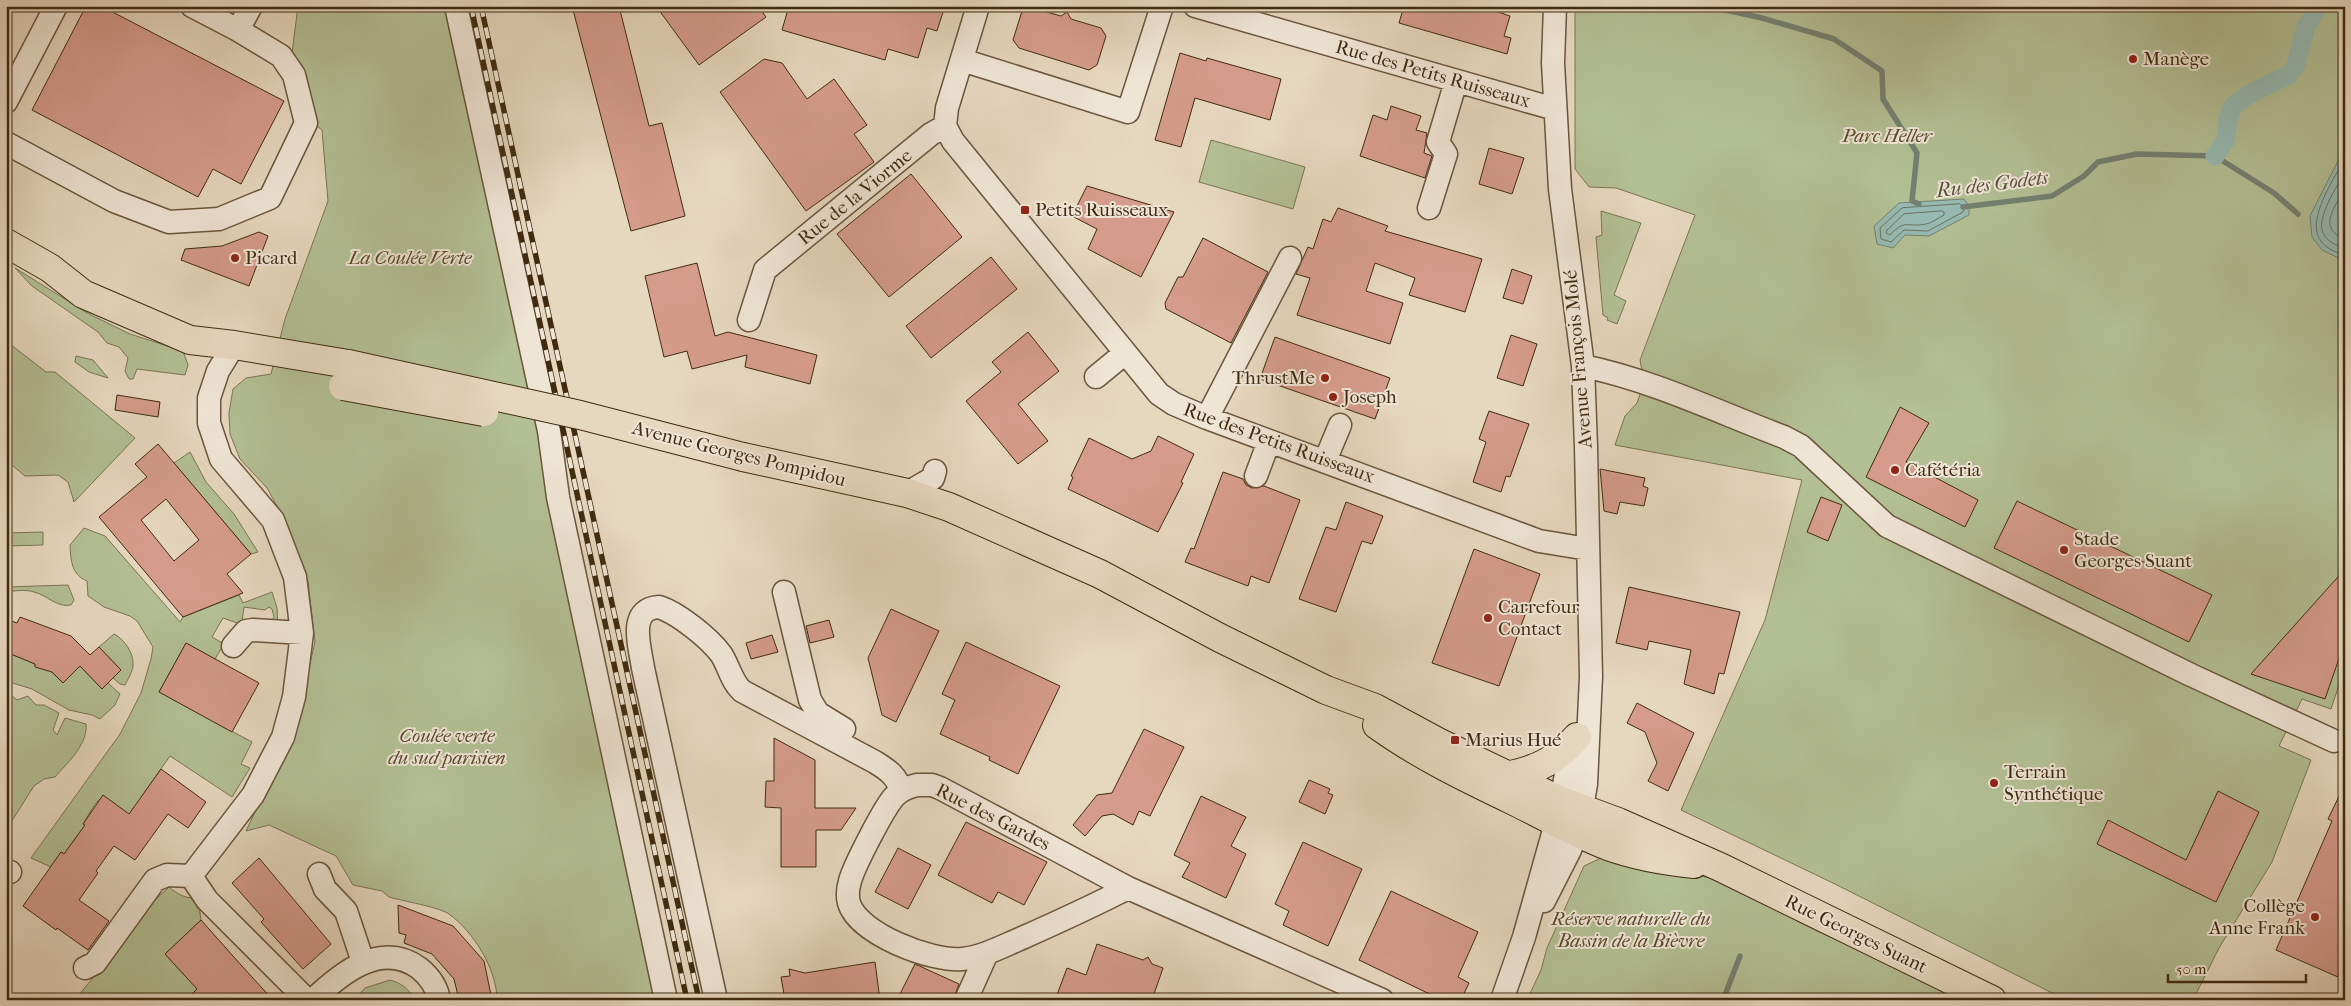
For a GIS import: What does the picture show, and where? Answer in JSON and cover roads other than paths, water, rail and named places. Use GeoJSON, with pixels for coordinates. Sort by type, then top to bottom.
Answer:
{"type":"FeatureCollection","features":[{"type":"Feature","properties":{"kind":"main road","name":"Avenue Georges Pompidou"},"geometry":{"type":"LineString","coordinates":[[6,243],[50,268],[115,291],[197,326],[234,345],[346,375],[580,415],[816,486],[960,525],[1113,594],[1220,638]]}},
{"type":"Feature","properties":{"kind":"main road","name":"Avenue Georges Pompidou"},"geometry":{"type":"LineString","coordinates":[[740,462],[907,493],[949,507],[1100,574],[1220,638],[1326,690],[1375,708],[1438,742],[1511,775],[1569,815]]}},
{"type":"Feature","properties":{"kind":"main road","name":"Avenue Georges Pompidou"},"geometry":{"type":"LineString","coordinates":[[1326,690],[1410,749],[1569,815]]}},
{"type":"Feature","properties":{"kind":"main road"},"geometry":{"type":"LineString","coordinates":[[1511,775],[1536,770],[1554,758],[1577,737]]}},
{"type":"Feature","properties":{"kind":"main road","name":"Rue Georges Suant"},"geometry":{"type":"LineString","coordinates":[[1569,815],[1720,867],[1962,993],[1992,1000]]}},
{"type":"Feature","properties":{"kind":"street"},"geometry":{"type":"LineString","coordinates":[[6,102],[56,6]]}},
{"type":"Feature","properties":{"kind":"street"},"geometry":{"type":"LineString","coordinates":[[6,144],[114,201],[169,222],[220,219],[270,198],[306,123],[294,75],[281,56],[238,30],[192,6]]}},
{"type":"Feature","properties":{"kind":"street"},"geometry":{"type":"LineString","coordinates":[[238,30],[251,6]]}},
{"type":"Feature","properties":{"kind":"street"},"geometry":{"type":"LineString","coordinates":[[456,6],[549,431],[558,497],[666,1000]]}},
{"type":"Feature","properties":{"kind":"street"},"geometry":{"type":"LineString","coordinates":[[945,126],[947,108],[978,6]]}},
{"type":"Feature","properties":{"kind":"street"},"geometry":{"type":"LineString","coordinates":[[962,60],[1128,112],[1162,6]]}},
{"type":"Feature","properties":{"kind":"street","name":"Rue des Petits Ruisseaux"},"geometry":{"type":"LineString","coordinates":[[1195,6],[1555,109]]}},
{"type":"Feature","properties":{"kind":"street","name":"Avenue François Molé"},"geometry":{"type":"LineString","coordinates":[[1555,6],[1553,63],[1560,189],[1583,366],[1591,676],[1587,772],[1569,815]]}},
{"type":"Feature","properties":{"kind":"street"},"geometry":{"type":"LineString","coordinates":[[1429,208],[1446,154],[1438,142],[1456,81]]}},
{"type":"Feature","properties":{"kind":"street","name":"Rue des Petits Ruisseaux"},"geometry":{"type":"LineString","coordinates":[[945,126],[953,141],[1124,353],[1159,394],[1174,404],[1207,418],[1539,541],[1577,549],[1588,549]]}},
{"type":"Feature","properties":{"kind":"street","name":"Rue de la Viorme"},"geometry":{"type":"LineString","coordinates":[[751,312],[766,270],[931,134],[945,126]]}},
{"type":"Feature","properties":{"kind":"street"},"geometry":{"type":"LineString","coordinates":[[1207,418],[1290,258]]}},
{"type":"Feature","properties":{"kind":"street"},"geometry":{"type":"LineString","coordinates":[[190,876],[253,795],[283,737],[294,697],[302,633],[295,577],[273,520],[221,459],[209,423],[209,398],[218,371],[234,345]]}},
{"type":"Feature","properties":{"kind":"street"},"geometry":{"type":"LineString","coordinates":[[1096,377],[1124,353]]}},
{"type":"Feature","properties":{"kind":"street"},"geometry":{"type":"LineString","coordinates":[[1583,366],[1639,382],[1784,437],[1801,446],[1887,526],[2183,671],[2334,741]]}},
{"type":"Feature","properties":{"kind":"street"},"geometry":{"type":"LineString","coordinates":[[1326,461],[1340,425]]}},
{"type":"Feature","properties":{"kind":"street"},"geometry":{"type":"LineString","coordinates":[[1256,476],[1269,441]]}},
{"type":"Feature","properties":{"kind":"street"},"geometry":{"type":"LineString","coordinates":[[907,493],[934,474],[949,507]]}},
{"type":"Feature","properties":{"kind":"street"},"geometry":{"type":"LineString","coordinates":[[784,592],[813,709],[824,718],[852,733],[875,762]]}},
{"type":"Feature","properties":{"kind":"street"},"geometry":{"type":"LineString","coordinates":[[716,1000],[643,668],[637,622],[648,609],[659,607],[665,609],[713,645],[721,654],[736,685],[742,691],[875,762],[894,775],[901,791],[890,803],[852,874],[848,893],[852,911],[864,926],[923,955],[941,959],[960,959],[987,953],[1078,914],[1128,888]]}},
{"type":"Feature","properties":{"kind":"street"},"geometry":{"type":"LineString","coordinates":[[233,646],[246,631],[302,633]]}},
{"type":"Feature","properties":{"kind":"street","name":"Avenue François Molé"},"geometry":{"type":"LineString","coordinates":[[1569,815],[1566,774],[1577,737],[1588,712]]}},
{"type":"Feature","properties":{"kind":"street","name":"Rue des Gardes"},"geometry":{"type":"LineString","coordinates":[[901,791],[917,785],[940,788],[1128,888],[1382,1000]]}},
{"type":"Feature","properties":{"kind":"street"},"geometry":{"type":"LineString","coordinates":[[1502,1000],[1569,815]]}},
{"type":"Feature","properties":{"kind":"street"},"geometry":{"type":"LineString","coordinates":[[318,874],[325,889],[346,911],[365,961]]}},
{"type":"Feature","properties":{"kind":"street"},"geometry":{"type":"LineString","coordinates":[[85,968],[94,962],[155,880],[167,875],[190,876]]}},
{"type":"Feature","properties":{"kind":"street"},"geometry":{"type":"LineString","coordinates":[[190,876],[208,900],[307,1000]]}},
{"type":"Feature","properties":{"kind":"street"},"geometry":{"type":"LineString","coordinates":[[316,898],[355,937]]}},
{"type":"Feature","properties":{"kind":"street"},"geometry":{"type":"LineString","coordinates":[[966,1000],[987,953]]}},
{"type":"Feature","properties":{"kind":"street"},"geometry":{"type":"LineString","coordinates":[[313,1000],[343,974],[365,961],[388,957],[398,958],[416,966],[429,978],[440,1000]]}},
{"type":"Feature","properties":{"kind":"water"},"geometry":{"type":"Polygon","coordinates":[[[2345,147],[2345,261],[2322,250],[2312,237],[2310,216],[2345,147]]]}},
{"type":"Feature","properties":{"kind":"water"},"geometry":{"type":"Polygon","coordinates":[[[1964,199],[1969,206],[1969,215],[1929,236],[1905,235],[1893,248],[1877,244],[1874,226],[1899,203],[1964,199]]]}},
{"type":"Feature","properties":{"kind":"waterway","name":"Ru des Godets"},"geometry":{"type":"LineString","coordinates":[[1707,6],[1762,18],[1834,39],[1882,71],[1883,99],[1917,153],[1912,201],[1919,204]]}},
{"type":"Feature","properties":{"kind":"waterway"},"geometry":{"type":"LineString","coordinates":[[2215,156],[2226,139],[2228,120],[2233,106],[2251,93],[2290,74],[2296,65],[2306,27],[2318,6]]}},
{"type":"Feature","properties":{"kind":"waterway","name":"Ru des Godets"},"geometry":{"type":"LineString","coordinates":[[1963,207],[2052,196],[2084,176],[2098,162],[2137,154],[2215,156],[2274,193],[2298,214]]}},
{"type":"Feature","properties":{"kind":"waterway"},"geometry":{"type":"LineString","coordinates":[[1723,1000],[1740,956]]}},
{"type":"Feature","properties":{"kind":"railway"},"geometry":{"type":"LineString","coordinates":[[471,6],[687,1000]]}},
{"type":"Feature","properties":{"kind":"railway"},"geometry":{"type":"LineString","coordinates":[[481,6],[699,1000]]}},
{"type":"Feature","properties":{"kind":"place","name":"Manège"},"geometry":{"type":"Point","coordinates":[2133,59]}},
{"type":"Feature","properties":{"kind":"place","name":"Petits Ruisseaux"},"geometry":{"type":"Point","coordinates":[1025,210]}},
{"type":"Feature","properties":{"kind":"place","name":"Picard"},"geometry":{"type":"Point","coordinates":[235,258]}},
{"type":"Feature","properties":{"kind":"place","name":"ThrustMe"},"geometry":{"type":"Point","coordinates":[1325,378]}},
{"type":"Feature","properties":{"kind":"place","name":"Joseph"},"geometry":{"type":"Point","coordinates":[1333,397]}},
{"type":"Feature","properties":{"kind":"place","name":"Cafétéria"},"geometry":{"type":"Point","coordinates":[1895,470]}},
{"type":"Feature","properties":{"kind":"place","name":"Stade Georges Suant"},"geometry":{"type":"Point","coordinates":[2064,550]}},
{"type":"Feature","properties":{"kind":"place","name":"Carrefour Contact"},"geometry":{"type":"Point","coordinates":[1488,618]}},
{"type":"Feature","properties":{"kind":"place","name":"Marius Hué"},"geometry":{"type":"Point","coordinates":[1455,740]}},
{"type":"Feature","properties":{"kind":"place","name":"Terrain Synthétique"},"geometry":{"type":"Point","coordinates":[1994,783]}},
{"type":"Feature","properties":{"kind":"place","name":"Collège Anne Frank"},"geometry":{"type":"Point","coordinates":[2315,917]}},
{"type":"Feature","properties":{"kind":"park label","name":"Parc Heller"},"geometry":{"type":"Point","coordinates":[1887,136]}},
{"type":"Feature","properties":{"kind":"park label","name":"La Coulée Verte"},"geometry":{"type":"Point","coordinates":[410,258]}},
{"type":"Feature","properties":{"kind":"park label","name":"Coulée verte du sud parisien"},"geometry":{"type":"Point","coordinates":[447,747]}},
{"type":"Feature","properties":{"kind":"park label","name":"Réserve naturelle du Bassin de la Bièvre"},"geometry":{"type":"Point","coordinates":[1631,930]}}]}
